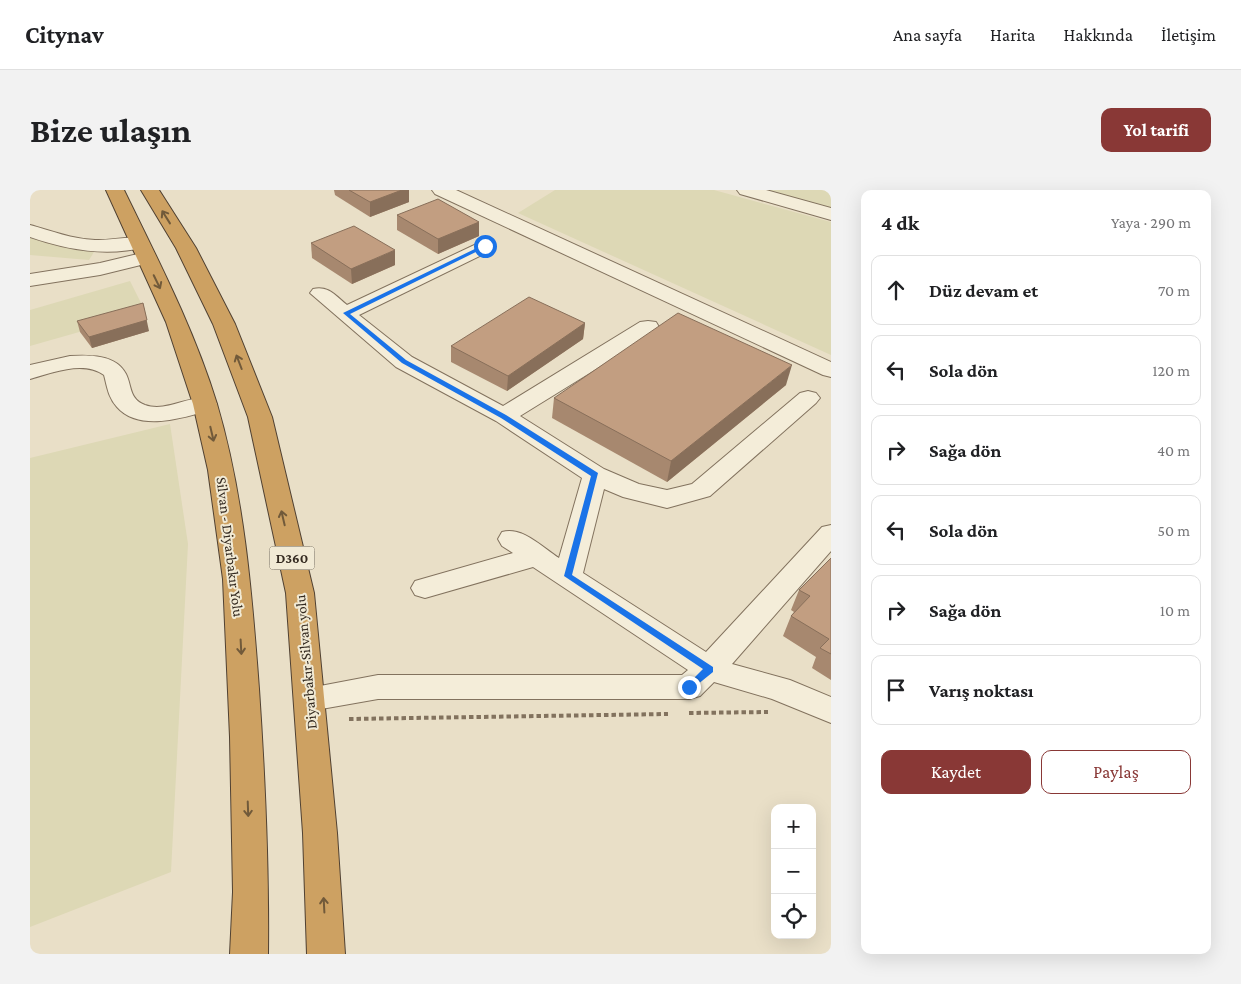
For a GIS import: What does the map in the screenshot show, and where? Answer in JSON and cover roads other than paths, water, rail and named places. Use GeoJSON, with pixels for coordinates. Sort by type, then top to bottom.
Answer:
{"type":"FeatureCollection","features":[{"type":"Feature","properties":{"kind":"highway","name":"Silvan - Diyarbakır Yolu"},"geometry":{"type":"LineString","coordinates":[[114,190],[177,322],[205,404],[220,470],[237,579],[246,737],[251,892],[249,954]]}},
{"type":"Feature","properties":{"kind":"highway","name":"Diyarbakır-Silvan yolu"},"geometry":{"type":"LineString","coordinates":[[150,190],[186,248],[219,316],[260,417],[300,593],[311,709],[326,954]]}},
{"type":"Feature","properties":{"kind":"street"},"geometry":{"type":"LineString","coordinates":[[441,190],[831,370]]}},
{"type":"Feature","properties":{"kind":"street"},"geometry":{"type":"LineString","coordinates":[[746,190],[831,214]]}},
{"type":"Feature","properties":{"kind":"street"},"geometry":{"type":"LineString","coordinates":[[30,232],[62,243],[85,247],[142,251]]}},
{"type":"Feature","properties":{"kind":"street"},"geometry":{"type":"LineString","coordinates":[[346,313],[485,246]]}},
{"type":"Feature","properties":{"kind":"street"},"geometry":{"type":"LineString","coordinates":[[30,280],[100,269],[142,251]]}},
{"type":"Feature","properties":{"kind":"street"},"geometry":{"type":"LineString","coordinates":[[320,293],[404,362],[504,416],[595,475],[632,491],[667,499],[701,490],[808,398]]}},
{"type":"Feature","properties":{"kind":"street"},"geometry":{"type":"LineString","coordinates":[[504,416],[648,327]]}},
{"type":"Feature","properties":{"kind":"street"},"geometry":{"type":"LineString","coordinates":[[30,372],[73,362],[96,363],[109,368],[116,375],[118,391],[127,405],[142,413],[174,414],[205,404]]}},
{"type":"Feature","properties":{"kind":"street"},"geometry":{"type":"LineString","coordinates":[[568,576],[595,475]]}},
{"type":"Feature","properties":{"kind":"street"},"geometry":{"type":"LineString","coordinates":[[311,709],[378,687],[689,687],[709,669],[831,534]]}},
{"type":"Feature","properties":{"kind":"street"},"geometry":{"type":"LineString","coordinates":[[511,539],[709,669],[779,689],[831,710]]}},
{"type":"Feature","properties":{"kind":"street"},"geometry":{"type":"LineString","coordinates":[[425,588],[538,556]]}}]}
